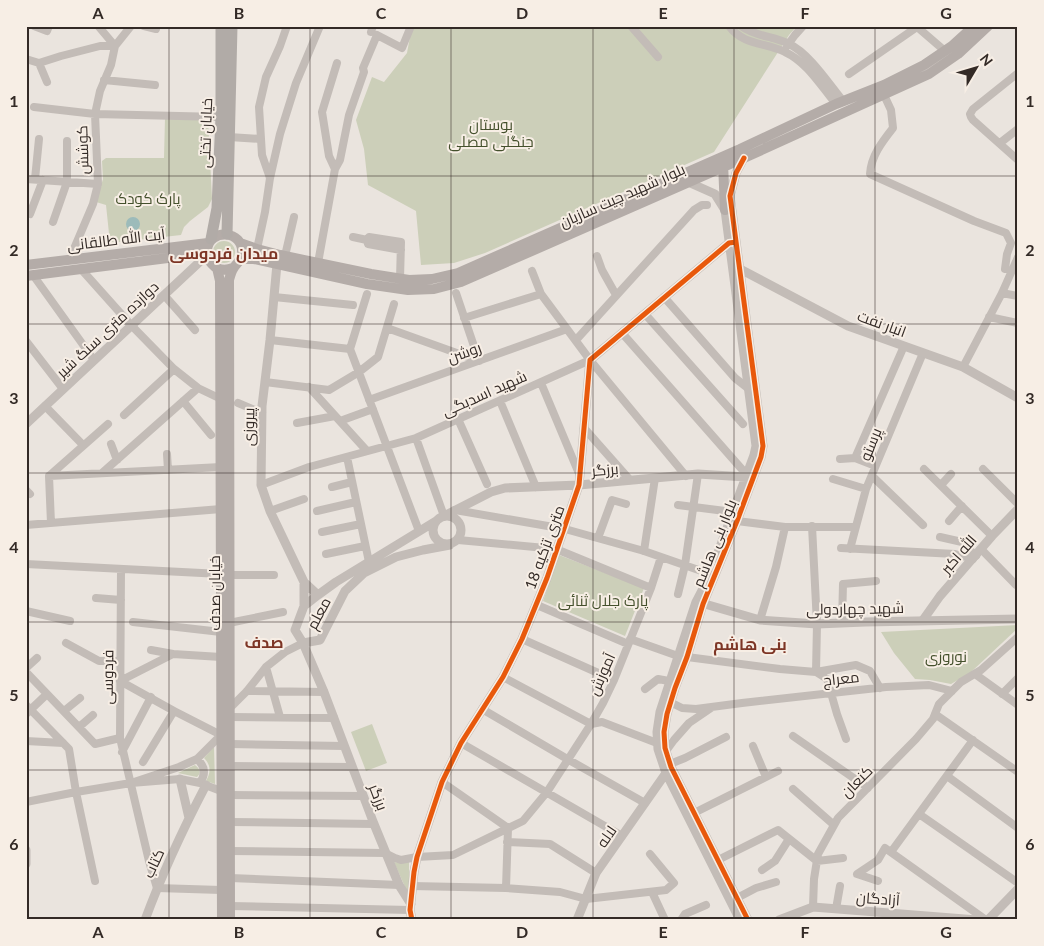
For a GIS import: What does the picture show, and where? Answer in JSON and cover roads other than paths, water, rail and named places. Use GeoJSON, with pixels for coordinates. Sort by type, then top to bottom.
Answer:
{"type":"FeatureCollection","features":[{"type":"Feature","properties":{"kind":"main road","name":"خیابان تختی"},"geometry":{"type":"LineString","coordinates":[[208,248],[217,208],[222,26]]}},
{"type":"Feature","properties":{"kind":"main road","name":"خیابان تختی"},"geometry":{"type":"LineString","coordinates":[[227,234],[232,26]]}},
{"type":"Feature","properties":{"kind":"main road","name":"بلوار شهید چیت سازیان"},"geometry":{"type":"LineString","coordinates":[[241,260],[254,259],[371,285],[408,290],[434,289],[461,282],[688,182],[722,162],[839,103],[885,91],[945,51],[974,26]]}},
{"type":"Feature","properties":{"kind":"main road","name":"بلوار شهید چیت سازیان"},"geometry":{"type":"LineString","coordinates":[[240,243],[285,256],[400,279],[432,279],[458,273],[722,162],[744,158],[885,91],[929,74],[958,54],[988,26]]}},
{"type":"Feature","properties":{"kind":"main road"},"geometry":{"type":"LineString","coordinates":[[722,162],[725,210]]}},
{"type":"Feature","properties":{"kind":"main road"},"geometry":{"type":"LineString","coordinates":[[227,234],[237,239],[240,243],[242,254],[238,264],[228,270],[212,265],[208,248],[216,236],[227,234]]}},
{"type":"Feature","properties":{"kind":"main road","name":"آیت الله طالقانی"},"geometry":{"type":"LineString","coordinates":[[26,264],[208,248]]}},
{"type":"Feature","properties":{"kind":"main road","name":"آیت الله طالقانی"},"geometry":{"type":"LineString","coordinates":[[30,276],[208,248]]}},
{"type":"Feature","properties":{"kind":"main road","name":"خیابان صدف"},"geometry":{"type":"LineString","coordinates":[[217,268],[220,280],[221,509],[229,623],[230,712],[230,766],[226,793],[222,920]]}},
{"type":"Feature","properties":{"kind":"main road","name":"خیابان صدف"},"geometry":{"type":"LineString","coordinates":[[230,920],[230,822],[221,735],[221,632],[225,575],[229,280],[233,268]]}},
{"type":"Feature","properties":{"kind":"street"},"geometry":{"type":"LineString","coordinates":[[34,26],[47,31],[49,26]]}},
{"type":"Feature","properties":{"kind":"street"},"geometry":{"type":"LineString","coordinates":[[115,46],[130,26]]}},
{"type":"Feature","properties":{"kind":"street"},"geometry":{"type":"LineString","coordinates":[[144,26],[156,29]]}},
{"type":"Feature","properties":{"kind":"street"},"geometry":{"type":"LineString","coordinates":[[270,178],[262,155],[259,107],[266,77],[287,26]]}},
{"type":"Feature","properties":{"kind":"street"},"geometry":{"type":"LineString","coordinates":[[257,249],[280,134],[296,83],[320,26]]}},
{"type":"Feature","properties":{"kind":"street"},"geometry":{"type":"LineString","coordinates":[[318,263],[335,169],[340,160],[349,114],[364,72],[363,68],[374,31],[402,48],[411,26]]}},
{"type":"Feature","properties":{"kind":"street"},"geometry":{"type":"LineString","coordinates":[[631,26],[658,57]]}},
{"type":"Feature","properties":{"kind":"street"},"geometry":{"type":"LineString","coordinates":[[729,26],[748,41],[784,51],[801,62],[839,103]]}},
{"type":"Feature","properties":{"kind":"street"},"geometry":{"type":"LineString","coordinates":[[741,26],[755,34],[788,43],[801,51],[825,78],[839,103]]}},
{"type":"Feature","properties":{"kind":"street"},"geometry":{"type":"LineString","coordinates":[[784,51],[788,43],[803,26]]}},
{"type":"Feature","properties":{"kind":"street"},"geometry":{"type":"LineString","coordinates":[[849,74],[917,26],[945,51]]}},
{"type":"Feature","properties":{"kind":"street"},"geometry":{"type":"LineString","coordinates":[[99,27],[115,46]]}},
{"type":"Feature","properties":{"kind":"street"},"geometry":{"type":"LineString","coordinates":[[26,59],[39,63],[100,46],[115,46]]}},
{"type":"Feature","properties":{"kind":"street","name":"کوشش"},"geometry":{"type":"LineString","coordinates":[[73,251],[93,204],[98,184],[95,114],[100,91],[111,65],[115,46]]}},
{"type":"Feature","properties":{"kind":"street"},"geometry":{"type":"LineString","coordinates":[[39,63],[46,82]]}},
{"type":"Feature","properties":{"kind":"street"},"geometry":{"type":"LineString","coordinates":[[335,169],[329,156],[322,112],[337,63]]}},
{"type":"Feature","properties":{"kind":"street"},"geometry":{"type":"LineString","coordinates":[[1018,73],[973,109],[970,114],[971,118],[1018,160]]}},
{"type":"Feature","properties":{"kind":"street"},"geometry":{"type":"LineString","coordinates":[[104,80],[154,85]]}},
{"type":"Feature","properties":{"kind":"street"},"geometry":{"type":"LineString","coordinates":[[885,91],[891,110],[893,128],[878,147],[870,165],[870,174],[974,221],[1006,233],[1011,243],[1005,269]]}},
{"type":"Feature","properties":{"kind":"street"},"geometry":{"type":"LineString","coordinates":[[34,107],[95,114],[221,117]]}},
{"type":"Feature","properties":{"kind":"street"},"geometry":{"type":"LineString","coordinates":[[1000,143],[1018,129]]}},
{"type":"Feature","properties":{"kind":"street"},"geometry":{"type":"LineString","coordinates":[[229,137],[261,140]]}},
{"type":"Feature","properties":{"kind":"street"},"geometry":{"type":"LineString","coordinates":[[30,214],[39,180],[39,139]]}},
{"type":"Feature","properties":{"kind":"street"},"geometry":{"type":"LineString","coordinates":[[53,222],[67,182],[67,141]]}},
{"type":"Feature","properties":{"kind":"street","name":"بلوار بنی هاشم"},"geometry":{"type":"LineString","coordinates":[[744,158],[736,173],[730,196],[733,242],[756,446],[699,603],[682,657],[664,732],[666,752],[670,764],[748,920]]}},
{"type":"Feature","properties":{"kind":"street"},"geometry":{"type":"LineString","coordinates":[[26,179],[98,184]]}},
{"type":"Feature","properties":{"kind":"street"},"geometry":{"type":"LineString","coordinates":[[688,182],[715,194],[725,210]]}},
{"type":"Feature","properties":{"kind":"street"},"geometry":{"type":"LineString","coordinates":[[576,340],[694,210],[702,205],[707,205]]}},
{"type":"Feature","properties":{"kind":"street","name":"بلوار بنی هاشم"},"geometry":{"type":"LineString","coordinates":[[725,210],[733,242]]}},
{"type":"Feature","properties":{"kind":"street"},"geometry":{"type":"LineString","coordinates":[[285,256],[294,217]]}},
{"type":"Feature","properties":{"kind":"street"},"geometry":{"type":"LineString","coordinates":[[353,237],[367,240],[369,237],[401,242],[400,279]]}},
{"type":"Feature","properties":{"kind":"street"},"geometry":{"type":"LineString","coordinates":[[590,360],[733,242]]}},
{"type":"Feature","properties":{"kind":"street","name":"دوازده متری سنگ شیر"},"geometry":{"type":"LineString","coordinates":[[28,419],[45,406],[164,295],[208,248]]}},
{"type":"Feature","properties":{"kind":"street"},"geometry":{"type":"LineString","coordinates":[[597,256],[602,270],[616,295]]}},
{"type":"Feature","properties":{"kind":"street"},"geometry":{"type":"LineString","coordinates":[[963,368],[1002,293],[1018,257]]}},
{"type":"Feature","properties":{"kind":"street","name":"پیروزی"},"geometry":{"type":"LineString","coordinates":[[278,264],[262,413],[261,485],[270,511],[304,582]]}},
{"type":"Feature","properties":{"kind":"street"},"geometry":{"type":"LineString","coordinates":[[81,269],[131,325],[174,369],[198,388],[221,399]]}},
{"type":"Feature","properties":{"kind":"street","name":"بلوار بنی هاشم"},"geometry":{"type":"LineString","coordinates":[[699,603],[737,521],[761,457],[763,446],[736,269]]}},
{"type":"Feature","properties":{"kind":"street","name":"انبار نفت"},"geometry":{"type":"LineString","coordinates":[[736,269],[848,326],[963,368],[1018,398]]}},
{"type":"Feature","properties":{"kind":"street"},"geometry":{"type":"LineString","coordinates":[[532,271],[542,294],[590,360],[686,476]]}},
{"type":"Feature","properties":{"kind":"street"},"geometry":{"type":"LineString","coordinates":[[30,276],[94,360]]}},
{"type":"Feature","properties":{"kind":"street"},"geometry":{"type":"LineString","coordinates":[[1002,293],[1018,296]]}},
{"type":"Feature","properties":{"kind":"street"},"geometry":{"type":"LineString","coordinates":[[367,294],[350,349],[419,532]]}},
{"type":"Feature","properties":{"kind":"street"},"geometry":{"type":"LineString","coordinates":[[456,294],[479,361]]}},
{"type":"Feature","properties":{"kind":"street"},"geometry":{"type":"LineString","coordinates":[[464,318],[542,294]]}},
{"type":"Feature","properties":{"kind":"street"},"geometry":{"type":"LineString","coordinates":[[164,295],[195,330]]}},
{"type":"Feature","properties":{"kind":"street"},"geometry":{"type":"LineString","coordinates":[[274,297],[353,305]]}},
{"type":"Feature","properties":{"kind":"street"},"geometry":{"type":"LineString","coordinates":[[664,298],[735,378],[749,389]]}},
{"type":"Feature","properties":{"kind":"street"},"geometry":{"type":"LineString","coordinates":[[265,382],[329,390],[359,372],[378,358],[394,304]]}},
{"type":"Feature","properties":{"kind":"street"},"geometry":{"type":"LineString","coordinates":[[645,314],[743,424]]}},
{"type":"Feature","properties":{"kind":"street"},"geometry":{"type":"LineString","coordinates":[[989,317],[1018,323]]}},
{"type":"Feature","properties":{"kind":"street"},"geometry":{"type":"LineString","coordinates":[[387,328],[479,361]]}},
{"type":"Feature","properties":{"kind":"street","name":"روشن"},"geometry":{"type":"LineString","coordinates":[[369,400],[567,329]]}},
{"type":"Feature","properties":{"kind":"street"},"geometry":{"type":"LineString","coordinates":[[622,333],[746,476]]}},
{"type":"Feature","properties":{"kind":"street"},"geometry":{"type":"LineString","coordinates":[[270,340],[350,349]]}},
{"type":"Feature","properties":{"kind":"street"},"geometry":{"type":"LineString","coordinates":[[26,341],[63,389]]}},
{"type":"Feature","properties":{"kind":"street"},"geometry":{"type":"LineString","coordinates":[[855,458],[904,346]]}},
{"type":"Feature","properties":{"kind":"street","name":"پرستو"},"geometry":{"type":"LineString","coordinates":[[850,548],[866,489],[923,353]]}},
{"type":"Feature","properties":{"kind":"street","name":"شهید اسدبگی"},"geometry":{"type":"LineString","coordinates":[[261,485],[309,467],[416,438],[590,360]]}},
{"type":"Feature","properties":{"kind":"street","name":"18 متری تزکیه"},"geometry":{"type":"LineString","coordinates":[[410,907],[417,857],[442,782],[461,743],[503,677],[522,639],[564,529],[580,481],[590,360]]}},
{"type":"Feature","properties":{"kind":"street"},"geometry":{"type":"LineString","coordinates":[[124,414],[174,369]]}},
{"type":"Feature","properties":{"kind":"street"},"geometry":{"type":"LineString","coordinates":[[541,383],[580,481]]}},
{"type":"Feature","properties":{"kind":"street"},"geometry":{"type":"LineString","coordinates":[[310,387],[367,451]]}},
{"type":"Feature","properties":{"kind":"street"},"geometry":{"type":"LineString","coordinates":[[102,474],[198,388]]}},
{"type":"Feature","properties":{"kind":"street"},"geometry":{"type":"LineString","coordinates":[[183,401],[211,434]]}},
{"type":"Feature","properties":{"kind":"street"},"geometry":{"type":"LineString","coordinates":[[500,401],[536,487]]}},
{"type":"Feature","properties":{"kind":"street"},"geometry":{"type":"LineString","coordinates":[[238,404],[262,413]]}},
{"type":"Feature","properties":{"kind":"street"},"geometry":{"type":"LineString","coordinates":[[45,406],[83,445]]}},
{"type":"Feature","properties":{"kind":"street"},"geometry":{"type":"LineString","coordinates":[[297,423],[337,418],[373,410]]}},
{"type":"Feature","properties":{"kind":"street"},"geometry":{"type":"LineString","coordinates":[[458,420],[486,484]]}},
{"type":"Feature","properties":{"kind":"street"},"geometry":{"type":"LineString","coordinates":[[49,476],[108,424]]}},
{"type":"Feature","properties":{"kind":"street"},"geometry":{"type":"LineString","coordinates":[[584,428],[630,480]]}},
{"type":"Feature","properties":{"kind":"street"},"geometry":{"type":"LineString","coordinates":[[416,438],[440,518]]}},
{"type":"Feature","properties":{"kind":"street"},"geometry":{"type":"LineString","coordinates":[[111,444],[117,460]]}},
{"type":"Feature","properties":{"kind":"street"},"geometry":{"type":"LineString","coordinates":[[167,454],[168,470]]}},
{"type":"Feature","properties":{"kind":"street"},"geometry":{"type":"LineString","coordinates":[[347,457],[369,562]]}},
{"type":"Feature","properties":{"kind":"street"},"geometry":{"type":"LineString","coordinates":[[840,459],[855,458],[873,465]]}},
{"type":"Feature","properties":{"kind":"street"},"geometry":{"type":"LineString","coordinates":[[49,476],[221,467]]}},
{"type":"Feature","properties":{"kind":"street"},"geometry":{"type":"LineString","coordinates":[[924,469],[992,536]]}},
{"type":"Feature","properties":{"kind":"street"},"geometry":{"type":"LineString","coordinates":[[983,469],[1017,510]]}},
{"type":"Feature","properties":{"kind":"street"},"geometry":{"type":"LineString","coordinates":[[678,594],[685,565],[698,474]]}},
{"type":"Feature","properties":{"kind":"street","name":"برزگر"},"geometry":{"type":"LineString","coordinates":[[440,518],[491,492],[505,488],[536,487],[580,481],[630,480],[698,474],[746,476]]}},
{"type":"Feature","properties":{"kind":"street"},"geometry":{"type":"LineString","coordinates":[[941,485],[951,474]]}},
{"type":"Feature","properties":{"kind":"street"},"geometry":{"type":"LineString","coordinates":[[49,476],[51,523]]}},
{"type":"Feature","properties":{"kind":"street"},"geometry":{"type":"LineString","coordinates":[[872,476],[923,525]]}},
{"type":"Feature","properties":{"kind":"street"},"geometry":{"type":"LineString","coordinates":[[644,551],[655,478]]}},
{"type":"Feature","properties":{"kind":"street"},"geometry":{"type":"LineString","coordinates":[[833,479],[866,489]]}},
{"type":"Feature","properties":{"kind":"street"},"geometry":{"type":"LineString","coordinates":[[332,487],[352,482]]}},
{"type":"Feature","properties":{"kind":"street"},"geometry":{"type":"LineString","coordinates":[[270,511],[304,499]]}},
{"type":"Feature","properties":{"kind":"street"},"geometry":{"type":"LineString","coordinates":[[598,538],[612,500],[626,504]]}},
{"type":"Feature","properties":{"kind":"street"},"geometry":{"type":"LineString","coordinates":[[317,511],[356,502]]}},
{"type":"Feature","properties":{"kind":"street"},"geometry":{"type":"LineString","coordinates":[[678,505],[733,512]]}},
{"type":"Feature","properties":{"kind":"street"},"geometry":{"type":"LineString","coordinates":[[949,521],[962,506]]}},
{"type":"Feature","properties":{"kind":"street"},"geometry":{"type":"LineString","coordinates":[[26,525],[221,509]]}},
{"type":"Feature","properties":{"kind":"street"},"geometry":{"type":"LineString","coordinates":[[455,510],[564,529],[644,551],[710,574]]}},
{"type":"Feature","properties":{"kind":"street","name":"الله اکبر"},"geometry":{"type":"LineString","coordinates":[[923,620],[940,596],[1017,510]]}},
{"type":"Feature","properties":{"kind":"street"},"geometry":{"type":"LineString","coordinates":[[454,542],[461,532],[459,523],[453,517],[440,518],[432,529],[434,538],[441,544],[454,542],[556,549],[651,588]]}},
{"type":"Feature","properties":{"kind":"street","name":"معلم"},"geometry":{"type":"LineString","coordinates":[[440,518],[318,594],[304,606],[295,630],[303,643],[320,640],[345,591],[364,573],[396,557],[454,542]]}},
{"type":"Feature","properties":{"kind":"street"},"geometry":{"type":"LineString","coordinates":[[737,521],[785,527],[855,527]]}},
{"type":"Feature","properties":{"kind":"street"},"geometry":{"type":"LineString","coordinates":[[322,532],[361,524]]}},
{"type":"Feature","properties":{"kind":"street"},"geometry":{"type":"LineString","coordinates":[[812,526],[816,672]]}},
{"type":"Feature","properties":{"kind":"street"},"geometry":{"type":"LineString","coordinates":[[760,620],[776,567],[785,527]]}},
{"type":"Feature","properties":{"kind":"street"},"geometry":{"type":"LineString","coordinates":[[940,537],[962,542],[1016,584]]}},
{"type":"Feature","properties":{"kind":"street"},"geometry":{"type":"LineString","coordinates":[[326,554],[365,546]]}},
{"type":"Feature","properties":{"kind":"street"},"geometry":{"type":"LineString","coordinates":[[841,548],[976,554]]}},
{"type":"Feature","properties":{"kind":"street","name":"آموزش"},"geometry":{"type":"LineString","coordinates":[[230,851],[385,853],[401,860],[453,855],[523,821],[547,792],[604,703],[651,588],[660,557]]}},
{"type":"Feature","properties":{"kind":"street"},"geometry":{"type":"LineString","coordinates":[[26,564],[225,575],[274,575]]}},
{"type":"Feature","properties":{"kind":"street","name":"فردوسی"},"geometry":{"type":"LineString","coordinates":[[121,569],[120,738],[157,888]]}},
{"type":"Feature","properties":{"kind":"street"},"geometry":{"type":"LineString","coordinates":[[304,582],[318,594]]}},
{"type":"Feature","properties":{"kind":"street"},"geometry":{"type":"LineString","coordinates":[[304,582],[304,606]]}},
{"type":"Feature","properties":{"kind":"street"},"geometry":{"type":"LineString","coordinates":[[842,623],[843,584],[876,582]]}},
{"type":"Feature","properties":{"kind":"street"},"geometry":{"type":"LineString","coordinates":[[96,598],[121,600]]}},
{"type":"Feature","properties":{"kind":"street","name":"شهید چهاردولی"},"geometry":{"type":"LineString","coordinates":[[699,603],[760,620],[816,624],[1018,619]]}},
{"type":"Feature","properties":{"kind":"street"},"geometry":{"type":"LineString","coordinates":[[536,605],[629,642],[682,657],[816,672],[856,665],[870,671],[880,688]]}},
{"type":"Feature","properties":{"kind":"street"},"geometry":{"type":"LineString","coordinates":[[26,610],[70,621]]}},
{"type":"Feature","properties":{"kind":"street"},"geometry":{"type":"LineString","coordinates":[[229,623],[283,612]]}},
{"type":"Feature","properties":{"kind":"street"},"geometry":{"type":"LineString","coordinates":[[133,622],[221,632]]}},
{"type":"Feature","properties":{"kind":"street"},"geometry":{"type":"LineString","coordinates":[[952,691],[961,682],[975,674],[1004,651],[1018,637]]}},
{"type":"Feature","properties":{"kind":"street"},"geometry":{"type":"LineString","coordinates":[[522,639],[614,680]]}},
{"type":"Feature","properties":{"kind":"street"},"geometry":{"type":"LineString","coordinates":[[66,643],[98,661],[120,662]]}},
{"type":"Feature","properties":{"kind":"street"},"geometry":{"type":"LineString","coordinates":[[230,712],[266,667],[285,652],[303,643]]}},
{"type":"Feature","properties":{"kind":"street","name":"برزگر"},"geometry":{"type":"LineString","coordinates":[[303,643],[324,692],[385,853],[410,907]]}},
{"type":"Feature","properties":{"kind":"street"},"geometry":{"type":"LineString","coordinates":[[151,650],[172,654],[221,658]]}},
{"type":"Feature","properties":{"kind":"street"},"geometry":{"type":"LineString","coordinates":[[120,680],[172,654]]}},
{"type":"Feature","properties":{"kind":"street","name":"بلوار بنی هاشم"},"geometry":{"type":"LineString","coordinates":[[682,657],[669,681],[660,712],[657,732],[658,749],[666,773],[740,920]]}},
{"type":"Feature","properties":{"kind":"street"},"geometry":{"type":"LineString","coordinates":[[37,658],[26,670],[96,744],[120,738]]}},
{"type":"Feature","properties":{"kind":"street"},"geometry":{"type":"LineString","coordinates":[[266,667],[280,717]]}},
{"type":"Feature","properties":{"kind":"street"},"geometry":{"type":"LineString","coordinates":[[816,672],[827,679],[846,739]]}},
{"type":"Feature","properties":{"kind":"street"},"geometry":{"type":"LineString","coordinates":[[975,674],[1018,705]]}},
{"type":"Feature","properties":{"kind":"street"},"geometry":{"type":"LineString","coordinates":[[503,677],[591,724],[602,722],[658,742]]}},
{"type":"Feature","properties":{"kind":"street"},"geometry":{"type":"LineString","coordinates":[[1002,694],[1018,678]]}},
{"type":"Feature","properties":{"kind":"street"},"geometry":{"type":"LineString","coordinates":[[645,689],[658,679],[669,681]]}},
{"type":"Feature","properties":{"kind":"street"},"geometry":{"type":"LineString","coordinates":[[120,680],[221,735],[197,759],[131,783]]}},
{"type":"Feature","properties":{"kind":"street","name":"معراج"},"geometry":{"type":"LineString","coordinates":[[666,752],[689,723],[713,707],[880,688],[929,685],[952,691]]}},
{"type":"Feature","properties":{"kind":"street"},"geometry":{"type":"LineString","coordinates":[[248,691],[324,692]]}},
{"type":"Feature","properties":{"kind":"street","name":"کنعان"},"geometry":{"type":"LineString","coordinates":[[814,907],[814,879],[818,854],[838,818],[916,740],[933,719],[939,704],[952,691]]}},
{"type":"Feature","properties":{"kind":"street"},"geometry":{"type":"LineString","coordinates":[[47,694],[28,710],[68,749],[95,881]]}},
{"type":"Feature","properties":{"kind":"street"},"geometry":{"type":"LineString","coordinates":[[122,752],[151,697]]}},
{"type":"Feature","properties":{"kind":"street"},"geometry":{"type":"LineString","coordinates":[[64,712],[80,698]]}},
{"type":"Feature","properties":{"kind":"street"},"geometry":{"type":"LineString","coordinates":[[670,702],[682,708],[713,707]]}},
{"type":"Feature","properties":{"kind":"street"},"geometry":{"type":"LineString","coordinates":[[482,710],[645,803]]}},
{"type":"Feature","properties":{"kind":"street"},"geometry":{"type":"LineString","coordinates":[[144,762],[174,711]]}},
{"type":"Feature","properties":{"kind":"street"},"geometry":{"type":"LineString","coordinates":[[230,712],[280,717],[334,718]]}},
{"type":"Feature","properties":{"kind":"street"},"geometry":{"type":"LineString","coordinates":[[935,714],[1018,772]]}},
{"type":"Feature","properties":{"kind":"street"},"geometry":{"type":"LineString","coordinates":[[79,727],[93,715]]}},
{"type":"Feature","properties":{"kind":"street"},"geometry":{"type":"LineString","coordinates":[[793,736],[868,788]]}},
{"type":"Feature","properties":{"kind":"street"},"geometry":{"type":"LineString","coordinates":[[670,764],[686,758],[726,737]]}},
{"type":"Feature","properties":{"kind":"street"},"geometry":{"type":"LineString","coordinates":[[891,852],[973,740]]}},
{"type":"Feature","properties":{"kind":"street"},"geometry":{"type":"LineString","coordinates":[[26,741],[63,743]]}},
{"type":"Feature","properties":{"kind":"street"},"geometry":{"type":"LineString","coordinates":[[461,743],[622,836]]}},
{"type":"Feature","properties":{"kind":"street"},"geometry":{"type":"LineString","coordinates":[[230,744],[344,746]]}},
{"type":"Feature","properties":{"kind":"street"},"geometry":{"type":"LineString","coordinates":[[753,746],[766,777]]}},
{"type":"Feature","properties":{"kind":"street"},"geometry":{"type":"LineString","coordinates":[[197,759],[205,770],[203,784]]}},
{"type":"Feature","properties":{"kind":"street"},"geometry":{"type":"LineString","coordinates":[[230,766],[352,767]]}},
{"type":"Feature","properties":{"kind":"street"},"geometry":{"type":"LineString","coordinates":[[694,813],[778,771]]}},
{"type":"Feature","properties":{"kind":"street","name":"لاله"},"geometry":{"type":"LineString","coordinates":[[577,920],[596,873],[666,773]]}},
{"type":"Feature","properties":{"kind":"street"},"geometry":{"type":"LineString","coordinates":[[947,776],[1018,828]]}},
{"type":"Feature","properties":{"kind":"street"},"geometry":{"type":"LineString","coordinates":[[26,802],[131,783],[180,779],[203,784],[226,793],[363,796]]}},
{"type":"Feature","properties":{"kind":"street"},"geometry":{"type":"LineString","coordinates":[[180,779],[189,818]]}},
{"type":"Feature","properties":{"kind":"street"},"geometry":{"type":"LineString","coordinates":[[442,782],[508,828],[506,888]]}},
{"type":"Feature","properties":{"kind":"street","name":"کتاب"},"geometry":{"type":"LineString","coordinates":[[145,920],[157,888],[203,784]]}},
{"type":"Feature","properties":{"kind":"street"},"geometry":{"type":"LineString","coordinates":[[793,789],[834,825]]}},
{"type":"Feature","properties":{"kind":"street"},"geometry":{"type":"LineString","coordinates":[[919,814],[1018,882]]}},
{"type":"Feature","properties":{"kind":"street"},"geometry":{"type":"LineString","coordinates":[[230,822],[374,824]]}},
{"type":"Feature","properties":{"kind":"street"},"geometry":{"type":"LineString","coordinates":[[718,860],[778,830],[817,862],[842,858]]}},
{"type":"Feature","properties":{"kind":"street"},"geometry":{"type":"LineString","coordinates":[[762,870],[775,861],[790,839]]}},
{"type":"Feature","properties":{"kind":"street"},"geometry":{"type":"LineString","coordinates":[[507,842],[550,844],[596,873]]}},
{"type":"Feature","properties":{"kind":"street"},"geometry":{"type":"LineString","coordinates":[[878,881],[857,874],[878,860],[884,848],[987,920],[1018,889]]}},
{"type":"Feature","properties":{"kind":"street"},"geometry":{"type":"LineString","coordinates":[[26,850],[26,864]]}},
{"type":"Feature","properties":{"kind":"street"},"geometry":{"type":"LineString","coordinates":[[412,886],[506,888],[560,892],[586,899],[666,890],[674,883],[650,854]]}},
{"type":"Feature","properties":{"kind":"street"},"geometry":{"type":"LineString","coordinates":[[230,878],[399,885]]}},
{"type":"Feature","properties":{"kind":"street"},"geometry":{"type":"LineString","coordinates":[[737,898],[756,888],[776,882]]}},
{"type":"Feature","properties":{"kind":"street"},"geometry":{"type":"LineString","coordinates":[[836,909],[840,886]]}},
{"type":"Feature","properties":{"kind":"street"},"geometry":{"type":"LineString","coordinates":[[157,888],[222,890]]}},
{"type":"Feature","properties":{"kind":"street"},"geometry":{"type":"LineString","coordinates":[[652,892],[665,920]]}},
{"type":"Feature","properties":{"kind":"street"},"geometry":{"type":"LineString","coordinates":[[681,920],[685,914],[706,905]]}},
{"type":"Feature","properties":{"kind":"street"},"geometry":{"type":"LineString","coordinates":[[230,906],[410,907],[412,920]]}},
{"type":"Feature","properties":{"kind":"street","name":"آزادگان"},"geometry":{"type":"LineString","coordinates":[[780,920],[814,907],[836,909],[858,915],[977,920]]}},
{"type":"Feature","properties":{"kind":"water"},"geometry":{"type":"Polygon","coordinates":[[[130,217],[136,217],[140,224],[136,231],[130,231],[126,227],[126,221],[130,217]]]}},
{"type":"Feature","properties":{"kind":"district","name":"میدان فردوسی"},"geometry":{"type":"Point","coordinates":[224,252]}},
{"type":"Feature","properties":{"kind":"district","name":"صدف"},"geometry":{"type":"Point","coordinates":[264,641]}},
{"type":"Feature","properties":{"kind":"district","name":"بنی هاشم"},"geometry":{"type":"Point","coordinates":[750,643]}},
{"type":"Feature","properties":{"kind":"park label","name":"بوستان جنگلی مصلی"},"geometry":{"type":"Point","coordinates":[491,132]}},
{"type":"Feature","properties":{"kind":"park label","name":"پارک کودک"},"geometry":{"type":"Point","coordinates":[148,198]}},
{"type":"Feature","properties":{"kind":"park label","name":"پارک جلال ثنائی"},"geometry":{"type":"Point","coordinates":[603,600]}},
{"type":"Feature","properties":{"kind":"park label","name":"نوروزی"},"geometry":{"type":"Point","coordinates":[946,656]}}]}
